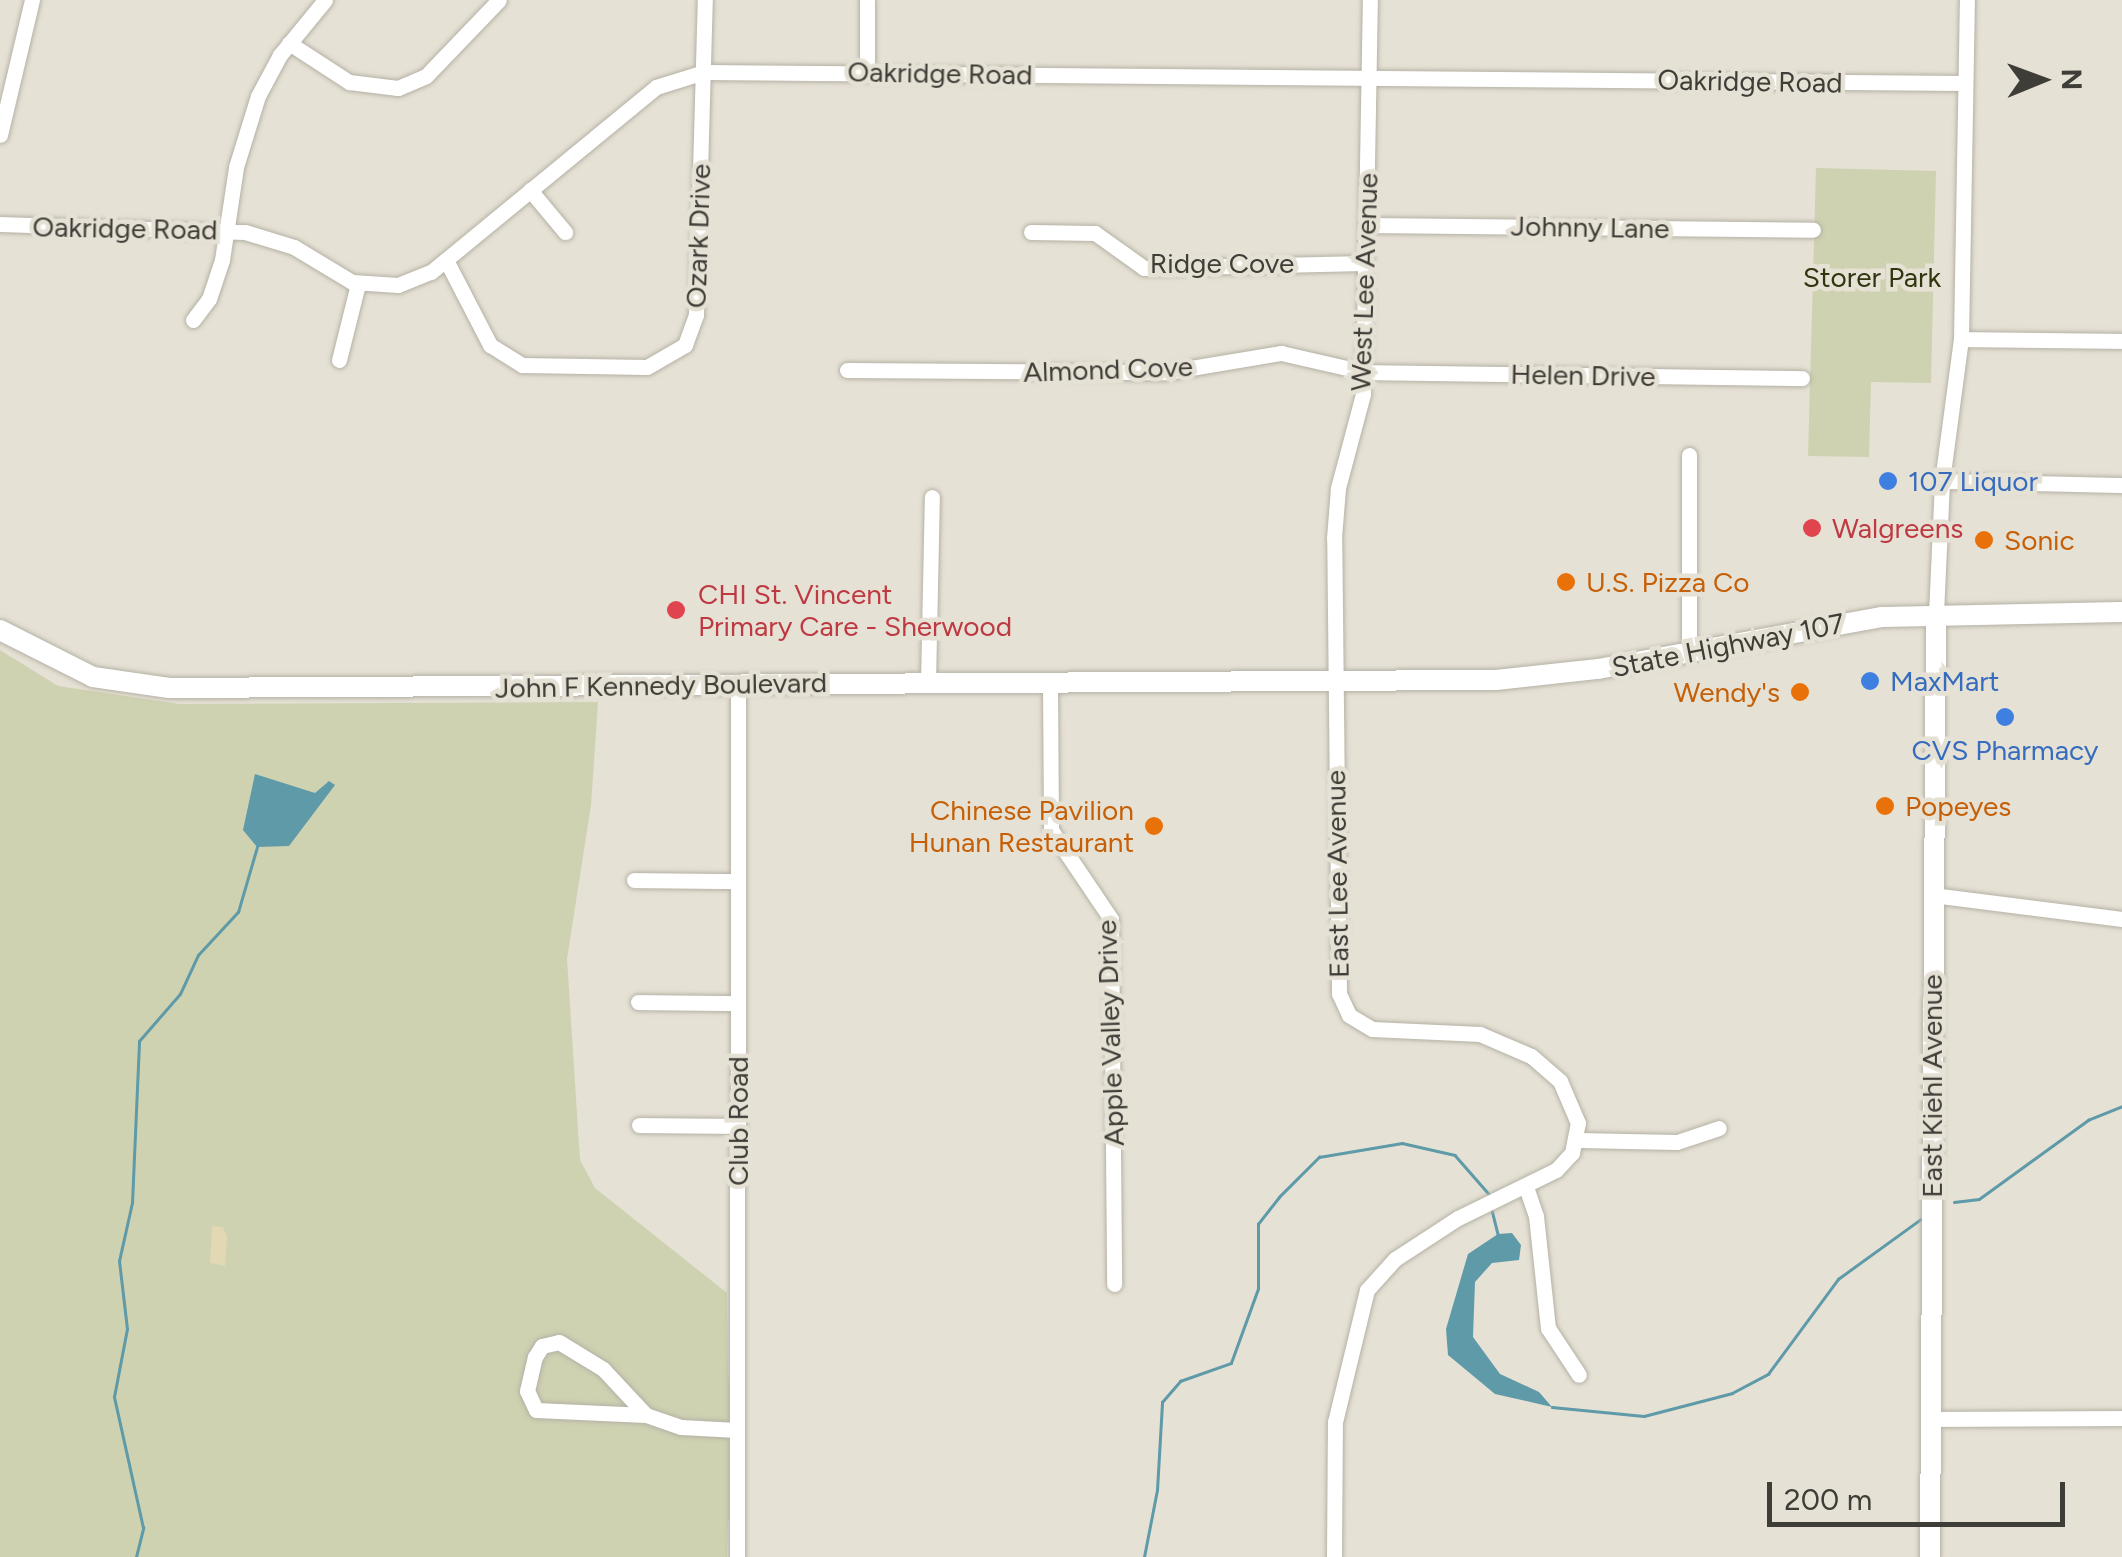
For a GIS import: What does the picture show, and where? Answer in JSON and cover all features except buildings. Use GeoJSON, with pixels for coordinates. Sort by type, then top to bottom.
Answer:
{"type":"FeatureCollection","features":[{"type":"Feature","properties":{"kind":"main road","name":"State Highway 107"},"geometry":{"type":"LineString","coordinates":[[1334,681],[1534,678],[1882,617],[2122,612]]}},
{"type":"Feature","properties":{"kind":"main road","name":"East Kiehl Avenue"},"geometry":{"type":"LineString","coordinates":[[1930,1557],[1936,614]]}},
{"type":"Feature","properties":{"kind":"main road","name":"John F Kennedy Boulevard"},"geometry":{"type":"LineString","coordinates":[[0,630],[92,677],[169,688],[1334,681]]}},
{"type":"Feature","properties":{"kind":"street"},"geometry":{"type":"LineString","coordinates":[[0,135],[32,0]]}},
{"type":"Feature","properties":{"kind":"street"},"geometry":{"type":"LineString","coordinates":[[193,320],[212,292],[229,230],[250,116],[290,42],[325,0]]}},
{"type":"Feature","properties":{"kind":"street"},"geometry":{"type":"LineString","coordinates":[[290,42],[349,82],[398,88],[439,64],[499,0]]}},
{"type":"Feature","properties":{"kind":"street","name":"Ozark Drive"},"geometry":{"type":"LineString","coordinates":[[446,260],[488,340],[511,361],[647,367],[673,356],[696,315],[706,0]]}},
{"type":"Feature","properties":{"kind":"street"},"geometry":{"type":"LineString","coordinates":[[866,72],[867,0]]}},
{"type":"Feature","properties":{"kind":"street","name":"West Lee Avenue"},"geometry":{"type":"LineString","coordinates":[[1334,681],[1335,510],[1364,372],[1370,0]]}},
{"type":"Feature","properties":{"kind":"street"},"geometry":{"type":"LineString","coordinates":[[1936,614],[1942,482],[1961,339],[1967,0]]}},
{"type":"Feature","properties":{"kind":"street","name":"Oakridge Road"},"geometry":{"type":"LineString","coordinates":[[0,224],[229,230],[294,247],[358,284],[409,282],[446,260],[656,87],[704,72],[1965,83]]}},
{"type":"Feature","properties":{"kind":"street"},"geometry":{"type":"LineString","coordinates":[[530,190],[565,232]]}},
{"type":"Feature","properties":{"kind":"street","name":"Johnny Lane"},"geometry":{"type":"LineString","coordinates":[[1367,224],[1814,230]]}},
{"type":"Feature","properties":{"kind":"street","name":"Ridge Cove"},"geometry":{"type":"LineString","coordinates":[[1031,232],[1096,233],[1144,268],[1365,263]]}},
{"type":"Feature","properties":{"kind":"street"},"geometry":{"type":"LineString","coordinates":[[339,360],[358,284]]}},
{"type":"Feature","properties":{"kind":"street"},"geometry":{"type":"LineString","coordinates":[[1961,339],[2122,341]]}},
{"type":"Feature","properties":{"kind":"street","name":"Almond Cove"},"geometry":{"type":"LineString","coordinates":[[847,370],[1168,372],[1281,352],[1364,372]]}},
{"type":"Feature","properties":{"kind":"street","name":"Helen Drive"},"geometry":{"type":"LineString","coordinates":[[1364,372],[1802,378]]}},
{"type":"Feature","properties":{"kind":"street"},"geometry":{"type":"LineString","coordinates":[[1688,455],[1689,652]]}},
{"type":"Feature","properties":{"kind":"street"},"geometry":{"type":"LineString","coordinates":[[1942,482],[2122,485]]}},
{"type":"Feature","properties":{"kind":"street"},"geometry":{"type":"LineString","coordinates":[[928,682],[932,498]]}},
{"type":"Feature","properties":{"kind":"street","name":"East Lee Avenue"},"geometry":{"type":"LineString","coordinates":[[1334,681],[1342,1004],[1372,1029],[1480,1034],[1531,1056],[1567,1091],[1578,1140]]}},
{"type":"Feature","properties":{"kind":"street","name":"Apple Valley Drive"},"geometry":{"type":"LineString","coordinates":[[1050,682],[1051,830],[1111,919],[1114,1284]]}},
{"type":"Feature","properties":{"kind":"street","name":"Club Road"},"geometry":{"type":"LineString","coordinates":[[737,1557],[738,684]]}},
{"type":"Feature","properties":{"kind":"street"},"geometry":{"type":"LineString","coordinates":[[634,880],[738,881]]}},
{"type":"Feature","properties":{"kind":"street"},"geometry":{"type":"LineString","coordinates":[[1932,895],[2122,919]]}},
{"type":"Feature","properties":{"kind":"street"},"geometry":{"type":"LineString","coordinates":[[638,1002],[738,1002]]}},
{"type":"Feature","properties":{"kind":"street"},"geometry":{"type":"LineString","coordinates":[[639,1125],[738,1126]]}},
{"type":"Feature","properties":{"kind":"street"},"geometry":{"type":"LineString","coordinates":[[1334,1557],[1335,1422],[1358,1310],[1395,1260],[1480,1206],[1526,1188],[1566,1161],[1578,1140],[1677,1142],[1719,1128]]}},
{"type":"Feature","properties":{"kind":"street"},"geometry":{"type":"LineString","coordinates":[[1526,1188],[1536,1216],[1548,1328],[1579,1375]]}},
{"type":"Feature","properties":{"kind":"street"},"geometry":{"type":"LineString","coordinates":[[646,1415],[603,1369],[568,1346],[553,1341],[538,1351],[527,1391],[536,1410],[646,1415],[682,1426],[737,1430]]}},
{"type":"Feature","properties":{"kind":"street"},"geometry":{"type":"LineString","coordinates":[[1930,1418],[2122,1418]]}},
{"type":"Feature","properties":{"kind":"green space","name":"Storer Park"},"geometry":{"type":"Polygon","coordinates":[[[1816,168],[1936,171],[1931,383],[1871,382],[1869,457],[1808,456],[1816,168]]]}},
{"type":"Feature","properties":{"kind":"green space"},"geometry":{"type":"Polygon","coordinates":[[[0,650],[58,686],[179,704],[598,702],[591,805],[567,959],[580,1160],[595,1188],[727,1293],[728,1372],[737,1430],[737,1511],[728,1521],[727,1557],[0,1557],[0,650]]]}},
{"type":"Feature","properties":{"kind":"sand"},"geometry":{"type":"Polygon","coordinates":[[[212,1226],[223,1227],[227,1237],[225,1266],[210,1263],[212,1226]]]}},
{"type":"Feature","properties":{"kind":"water"},"geometry":{"type":"Polygon","coordinates":[[[255,774],[315,793],[329,781],[335,785],[289,846],[257,847],[243,830],[255,774]]]}},
{"type":"Feature","properties":{"kind":"water"},"geometry":{"type":"Polygon","coordinates":[[[1512,1233],[1521,1245],[1519,1260],[1492,1263],[1475,1282],[1473,1337],[1500,1374],[1539,1392],[1552,1407],[1495,1394],[1448,1355],[1446,1329],[1468,1254],[1498,1234],[1512,1233]]]}},
{"type":"Feature","properties":{"kind":"waterway"},"geometry":{"type":"LineString","coordinates":[[136,1557],[143,1528],[114,1397],[127,1329],[119,1261],[132,1203],[139,1041],[180,994],[198,955],[238,912],[257,847]]}},
{"type":"Feature","properties":{"kind":"waterway"},"geometry":{"type":"LineString","coordinates":[[1954,1202],[1979,1199],[2088,1120],[2122,1106]]}},
{"type":"Feature","properties":{"kind":"waterway"},"geometry":{"type":"LineString","coordinates":[[1144,1557],[1157,1490],[1162,1402],[1180,1381],[1231,1363],[1258,1289],[1258,1224],[1279,1197],[1319,1157],[1402,1143],[1455,1155],[1489,1194]]}},
{"type":"Feature","properties":{"kind":"waterway"},"geometry":{"type":"LineString","coordinates":[[1491,1206],[1498,1234]]}},
{"type":"Feature","properties":{"kind":"waterway"},"geometry":{"type":"LineString","coordinates":[[1552,1407],[1644,1416],[1732,1393],[1768,1374],[1838,1279],[1921,1219]]}},
{"type":"Feature","properties":{"kind":"place","name":"107 Liquor"},"geometry":{"type":"Point","coordinates":[1888,481]}},
{"type":"Feature","properties":{"kind":"place","name":"Walgreens"},"geometry":{"type":"Point","coordinates":[1812,528]}},
{"type":"Feature","properties":{"kind":"place","name":"Sonic"},"geometry":{"type":"Point","coordinates":[1984,540]}},
{"type":"Feature","properties":{"kind":"place","name":"U.S. Pizza Co"},"geometry":{"type":"Point","coordinates":[1566,582]}},
{"type":"Feature","properties":{"kind":"place","name":"CHI St. Vincent Primary Care - Sherwood"},"geometry":{"type":"Point","coordinates":[676,610]}},
{"type":"Feature","properties":{"kind":"place","name":"MaxMart"},"geometry":{"type":"Point","coordinates":[1870,681]}},
{"type":"Feature","properties":{"kind":"place","name":"Wendy's"},"geometry":{"type":"Point","coordinates":[1800,692]}},
{"type":"Feature","properties":{"kind":"place","name":"CVS Pharmacy"},"geometry":{"type":"Point","coordinates":[2005,717]}},
{"type":"Feature","properties":{"kind":"place","name":"Popeyes"},"geometry":{"type":"Point","coordinates":[1885,806]}},
{"type":"Feature","properties":{"kind":"place","name":"Chinese Pavilion Hunan Restaurant"},"geometry":{"type":"Point","coordinates":[1154,826]}}]}
